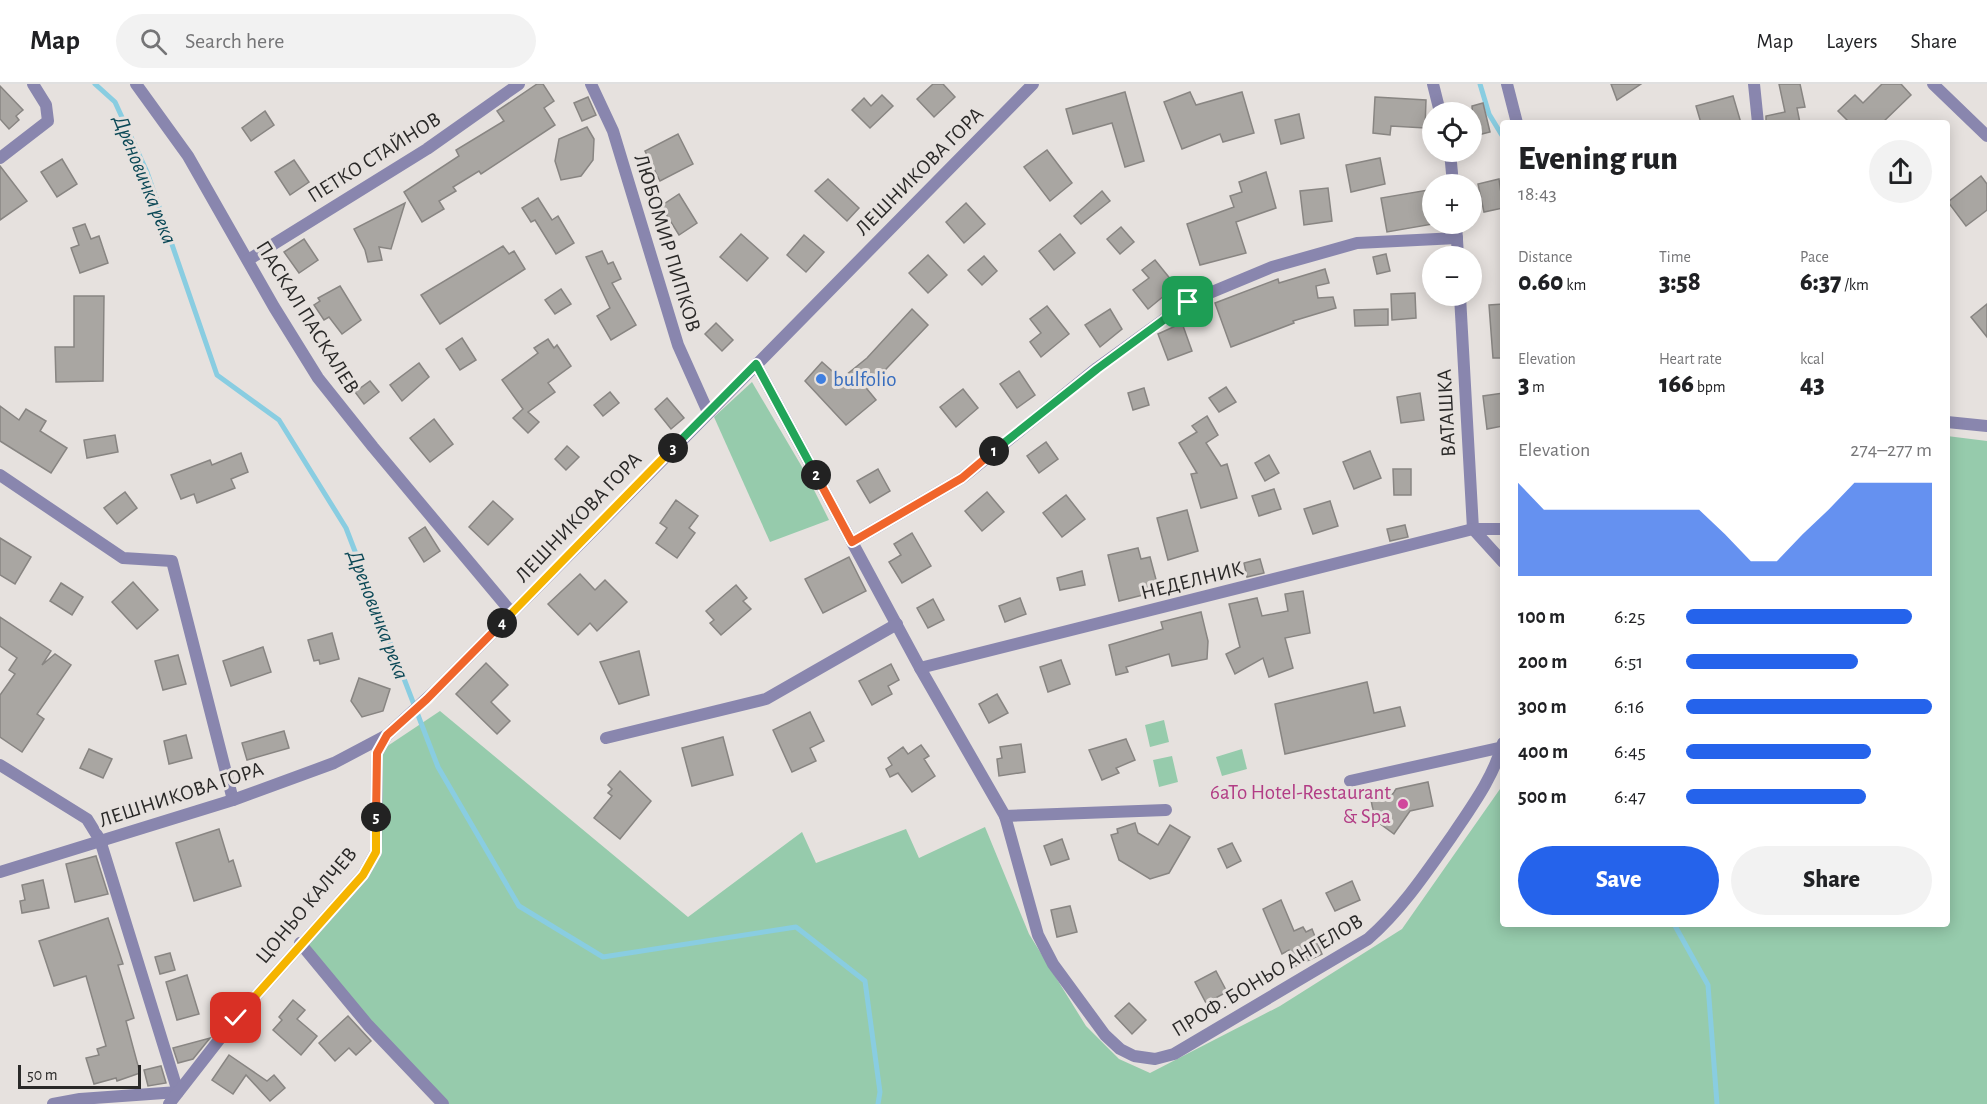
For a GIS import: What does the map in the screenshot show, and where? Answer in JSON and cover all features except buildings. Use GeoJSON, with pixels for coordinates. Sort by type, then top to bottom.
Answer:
{"type":"FeatureCollection","features":[{"type":"Feature","properties":{"kind":"street"},"geometry":{"type":"LineString","coordinates":[[0,158],[48,121],[46,105],[33,84]]}},
{"type":"Feature","properties":{"kind":"street","name":"ПАСКАЛ ПАСКАЛЕВ"},"geometry":{"type":"LineString","coordinates":[[136,84],[188,156],[273,307],[318,378],[512,613]]}},
{"type":"Feature","properties":{"kind":"street","name":"ПЕТКО СТАЙНОВ"},"geometry":{"type":"LineString","coordinates":[[248,260],[427,149],[519,84]]}},
{"type":"Feature","properties":{"kind":"street","name":"ЛЮБОМИР ПИПКОВ"},"geometry":{"type":"LineString","coordinates":[[591,84],[613,131],[678,345],[708,412]]}},
{"type":"Feature","properties":{"kind":"street","name":"ЛЕШНИКОВА ГОРА"},"geometry":{"type":"LineString","coordinates":[[0,872],[233,800],[334,763],[387,735],[427,699],[1033,84]]}},
{"type":"Feature","properties":{"kind":"street"},"geometry":{"type":"LineString","coordinates":[[1433,84],[1438,102]]}},
{"type":"Feature","properties":{"kind":"street"},"geometry":{"type":"LineString","coordinates":[[1507,84],[1516,120]]}},
{"type":"Feature","properties":{"kind":"street"},"geometry":{"type":"LineString","coordinates":[[1754,84],[1758,120]]}},
{"type":"Feature","properties":{"kind":"street"},"geometry":{"type":"LineString","coordinates":[[1933,84],[1987,136]]}},
{"type":"Feature","properties":{"kind":"street"},"geometry":{"type":"LineString","coordinates":[[1457,234],[1457,246]]}},
{"type":"Feature","properties":{"kind":"street"},"geometry":{"type":"LineString","coordinates":[[852,542],[962,478],[1097,369],[1188,302],[1272,267],[1357,243],[1457,238]]}},
{"type":"Feature","properties":{"kind":"street","name":"ВАТАШКА"},"geometry":{"type":"LineString","coordinates":[[1461,306],[1473,529]]}},
{"type":"Feature","properties":{"kind":"street"},"geometry":{"type":"LineString","coordinates":[[756,364],[920,668],[1005,816],[1166,810]]}},
{"type":"Feature","properties":{"kind":"street"},"geometry":{"type":"LineString","coordinates":[[1950,422],[1987,426]]}},
{"type":"Feature","properties":{"kind":"street"},"geometry":{"type":"LineString","coordinates":[[0,476],[123,558],[172,561],[233,800]]}},
{"type":"Feature","properties":{"kind":"street"},"geometry":{"type":"LineString","coordinates":[[1473,529],[1500,559]]}},
{"type":"Feature","properties":{"kind":"street","name":"НЕДЕЛНИК"},"geometry":{"type":"LineString","coordinates":[[920,668],[1473,529],[1500,529]]}},
{"type":"Feature","properties":{"kind":"street"},"geometry":{"type":"LineString","coordinates":[[606,738],[766,699],[897,624]]}},
{"type":"Feature","properties":{"kind":"street","name":"ЦОНЬО КАЛЧЕВ"},"geometry":{"type":"LineString","coordinates":[[169,1104],[236,1018],[300,943],[363,875],[376,852],[377,753],[387,735]]}},
{"type":"Feature","properties":{"kind":"street"},"geometry":{"type":"LineString","coordinates":[[1350,781],[1500,747]]}},
{"type":"Feature","properties":{"kind":"street","name":"ПРОФ. БОНЬО АНГЕЛОВ"},"geometry":{"type":"LineString","coordinates":[[1005,816],[1038,935],[1053,964],[1105,1035],[1120,1049],[1134,1056],[1155,1059],[1174,1054],[1368,939],[1394,916],[1425,874],[1495,770],[1500,755]]}},
{"type":"Feature","properties":{"kind":"street"},"geometry":{"type":"LineString","coordinates":[[0,765],[87,819],[100,840],[178,1092],[80,1099],[53,1104]]}},
{"type":"Feature","properties":{"kind":"street"},"geometry":{"type":"LineString","coordinates":[[300,943],[368,1025],[443,1104]]}},
{"type":"Feature","properties":{"kind":"green space"},"geometry":{"type":"Polygon","coordinates":[[[752,382],[805,472],[829,520],[770,542],[714,417],[752,382]]]}},
{"type":"Feature","properties":{"kind":"green space"},"geometry":{"type":"Polygon","coordinates":[[[1950,436],[1987,441],[1987,1104],[443,1104],[300,943],[376,852],[377,753],[440,711],[688,917],[802,832],[816,863],[906,829],[919,858],[985,827],[1029,934],[1086,1026],[1119,1059],[1150,1073],[1280,1006],[1402,929],[1500,789],[1500,927],[1950,927],[1950,436]]]}},
{"type":"Feature","properties":{"kind":"green space"},"geometry":{"type":"Polygon","coordinates":[[[1164,720],[1169,742],[1150,747],[1145,725],[1164,720]]]}},
{"type":"Feature","properties":{"kind":"green space"},"geometry":{"type":"Polygon","coordinates":[[[1242,749],[1247,769],[1222,776],[1216,757],[1242,749]]]}},
{"type":"Feature","properties":{"kind":"green space"},"geometry":{"type":"Polygon","coordinates":[[[1172,756],[1178,782],[1159,787],[1153,760],[1172,756]]]}},
{"type":"Feature","properties":{"kind":"waterway","name":"Дреновичка река"},"geometry":{"type":"LineString","coordinates":[[95,84],[115,102],[147,172],[217,375],[279,420],[346,528],[438,767],[519,906],[603,957],[796,927],[865,981],[880,1092],[878,1104]]}},
{"type":"Feature","properties":{"kind":"waterway"},"geometry":{"type":"LineString","coordinates":[[1480,84],[1489,114],[1500,132]]}},
{"type":"Feature","properties":{"kind":"waterway"},"geometry":{"type":"LineString","coordinates":[[1676,927],[1708,985],[1717,1104]]}},
{"type":"Feature","properties":{"kind":"place","name":"bulfolio"},"geometry":{"type":"Point","coordinates":[821,379]}},
{"type":"Feature","properties":{"kind":"place","name":"6aTo Hotel-Restaurant & Spa"},"geometry":{"type":"Point","coordinates":[1403,804]}},
{"type":"Feature","properties":{"kind":"route"},"geometry":{"type":"LineString","coordinates":[[236,1018],[300,943],[363,875],[376,852],[377,753],[387,735],[435,691],[756,364],[852,542],[962,478],[1097,369],[1188,302]]}}]}
